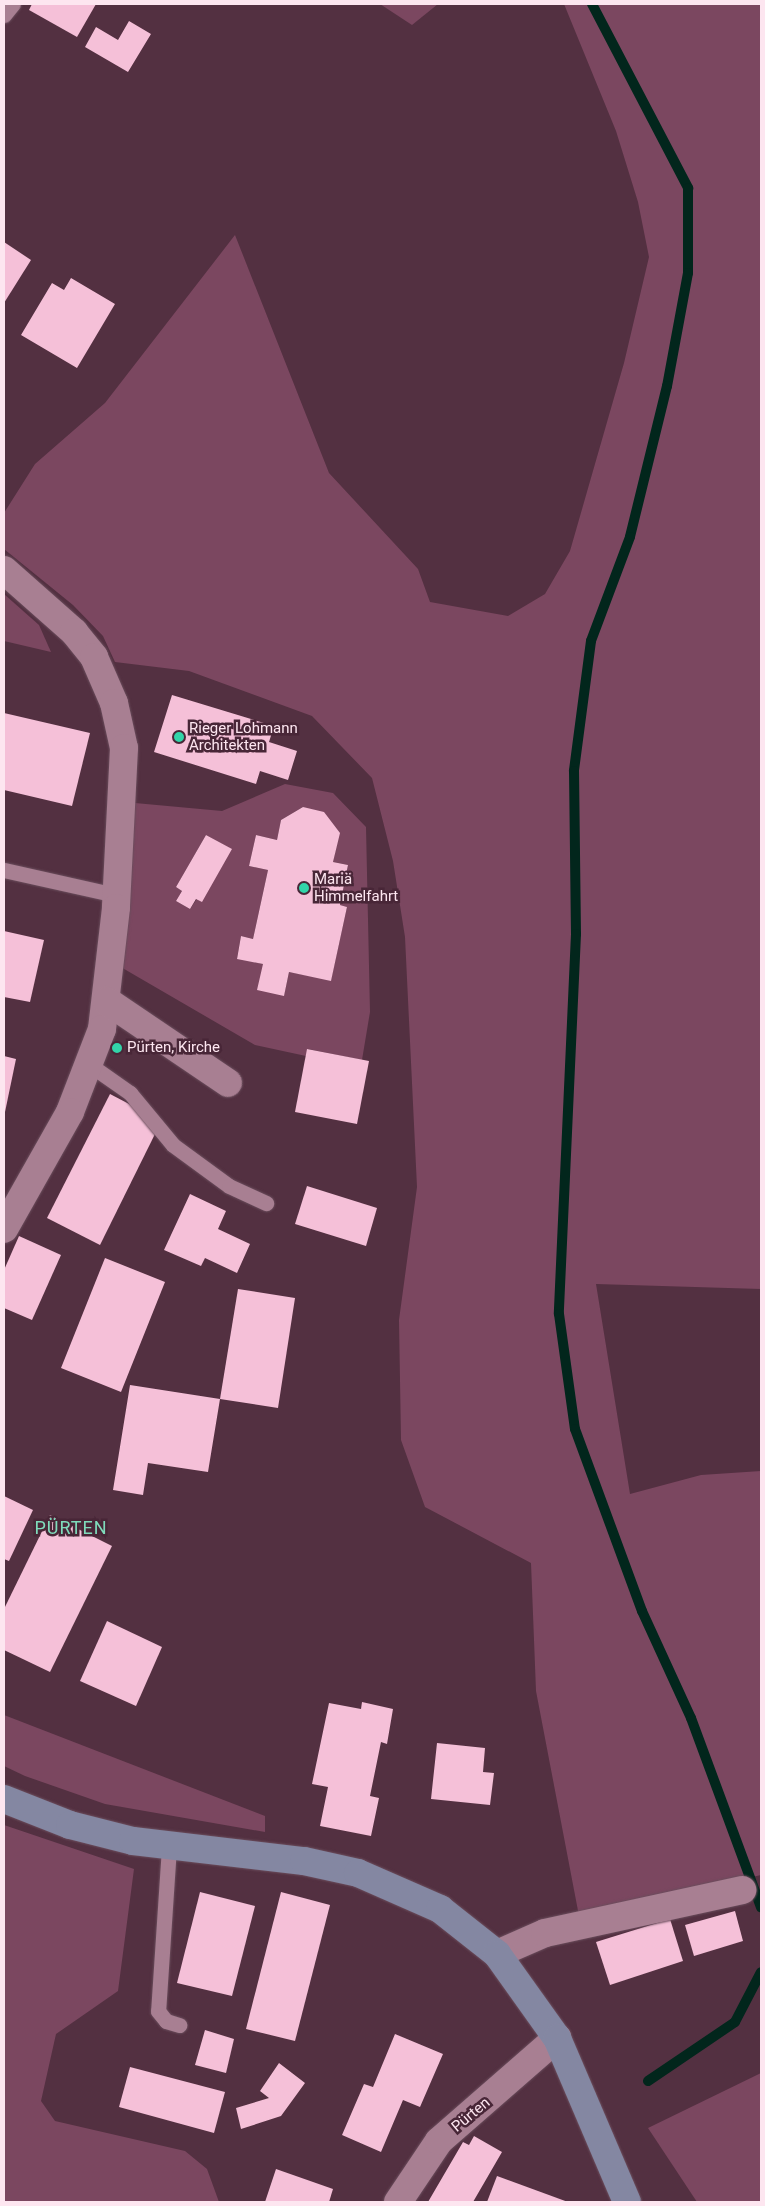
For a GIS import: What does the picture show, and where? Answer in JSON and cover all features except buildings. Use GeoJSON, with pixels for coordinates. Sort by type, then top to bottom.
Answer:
{"type":"FeatureCollection","features":[{"type":"Feature","properties":{"kind":"main road"},"geometry":{"type":"LineString","coordinates":[[4,1799],[94,1832],[168,1846],[304,1861],[358,1873],[440,1909],[497,1954],[557,2038],[627,2202]]}},
{"type":"Feature","properties":{"kind":"street"},"geometry":{"type":"LineString","coordinates":[[4,570],[74,632],[94,657],[114,703],[124,748],[116,895],[107,1001],[90,1065],[70,1112],[4,1229]]}},
{"type":"Feature","properties":{"kind":"street"},"geometry":{"type":"LineString","coordinates":[[107,1001],[228,1083]]}},
{"type":"Feature","properties":{"kind":"street"},"geometry":{"type":"LineString","coordinates":[[497,1954],[545,1933],[742,1890]]}},
{"type":"Feature","properties":{"kind":"street","name":"Pürten"},"geometry":{"type":"LineString","coordinates":[[398,2202],[439,2141],[557,2038]]}},
{"type":"Feature","properties":{"kind":"lane"},"geometry":{"type":"LineString","coordinates":[[4,15],[13,4]]}},
{"type":"Feature","properties":{"kind":"lane"},"geometry":{"type":"LineString","coordinates":[[4,870],[116,895]]}},
{"type":"Feature","properties":{"kind":"lane"},"geometry":{"type":"LineString","coordinates":[[90,1065],[130,1093],[173,1144],[228,1186],[266,1203]]}},
{"type":"Feature","properties":{"kind":"lane"},"geometry":{"type":"LineString","coordinates":[[168,1846],[158,2011],[166,2021],[179,2025]]}},
{"type":"Feature","properties":{"kind":"shaded area"},"geometry":{"type":"Polygon","coordinates":[[[380,4],[438,4],[412,25],[380,4]]]}},
{"type":"Feature","properties":{"kind":"shaded area"},"geometry":{"type":"Polygon","coordinates":[[[564,4],[761,4],[761,1289],[596,1284],[630,1494],[701,1475],[761,1471],[761,1875],[579,1916],[536,1691],[531,1563],[425,1507],[401,1440],[399,1320],[417,1187],[405,937],[393,861],[372,778],[312,716],[189,671],[115,662],[103,636],[73,605],[4,549],[4,513],[35,464],[105,403],[235,235],[329,473],[418,569],[430,602],[508,616],[545,594],[570,551],[624,363],[649,257],[638,202],[616,131],[564,4]]]}},
{"type":"Feature","properties":{"kind":"shaded area"},"geometry":{"type":"Polygon","coordinates":[[[4,594],[39,625],[51,652],[4,641],[4,594]]]}},
{"type":"Feature","properties":{"kind":"shaded area"},"geometry":{"type":"Polygon","coordinates":[[[285,784],[333,793],[366,827],[370,1012],[362,1060],[308,1049],[306,1056],[255,1045],[119,966],[135,803],[222,811],[285,784]],[[303,807],[281,820],[277,840],[256,835],[249,866],[268,870],[253,939],[241,936],[237,958],[263,964],[284,995],[289,972],[331,980],[347,907],[340,905],[348,865],[333,862],[339,833],[303,807]],[[206,835],[176,887],[182,891],[176,901],[190,909],[231,849],[206,835]]]}},
{"type":"Feature","properties":{"kind":"shaded area"},"geometry":{"type":"Polygon","coordinates":[[[4,1715],[265,1816],[265,1832],[105,1804],[25,1776],[4,1766],[4,1715]]]}},
{"type":"Feature","properties":{"kind":"shaded area"},"geometry":{"type":"Polygon","coordinates":[[[4,1825],[134,1869],[118,1991],[56,2034],[41,2101],[55,2121],[185,2151],[207,2169],[219,2202],[4,2202],[4,1825]]]}},
{"type":"Feature","properties":{"kind":"shaded area"},"geometry":{"type":"Polygon","coordinates":[[[761,2073],[761,2202],[697,2202],[648,2128],[761,2073]]]}},
{"type":"Feature","properties":{"kind":"waterway"},"geometry":{"type":"LineString","coordinates":[[592,4],[688,188],[688,273],[667,386],[630,537],[591,641],[574,771],[576,934],[559,1314],[575,1429],[642,1611],[691,1718],[761,1907]]}},
{"type":"Feature","properties":{"kind":"waterway"},"geometry":{"type":"LineString","coordinates":[[648,2081],[735,2022],[761,1972]]}},
{"type":"Feature","properties":{"kind":"place","name":"Rieger Lohmann Architekten"},"geometry":{"type":"Point","coordinates":[179,737]}},
{"type":"Feature","properties":{"kind":"place","name":"Mariä Himmelfahrt"},"geometry":{"type":"Point","coordinates":[304,888]}},
{"type":"Feature","properties":{"kind":"place","name":"Pürten, Kirche"},"geometry":{"type":"Point","coordinates":[117,1048]}},
{"type":"Feature","properties":{"kind":"district","name":"PÜRTEN"},"geometry":{"type":"Point","coordinates":[71,1528]}}]}
